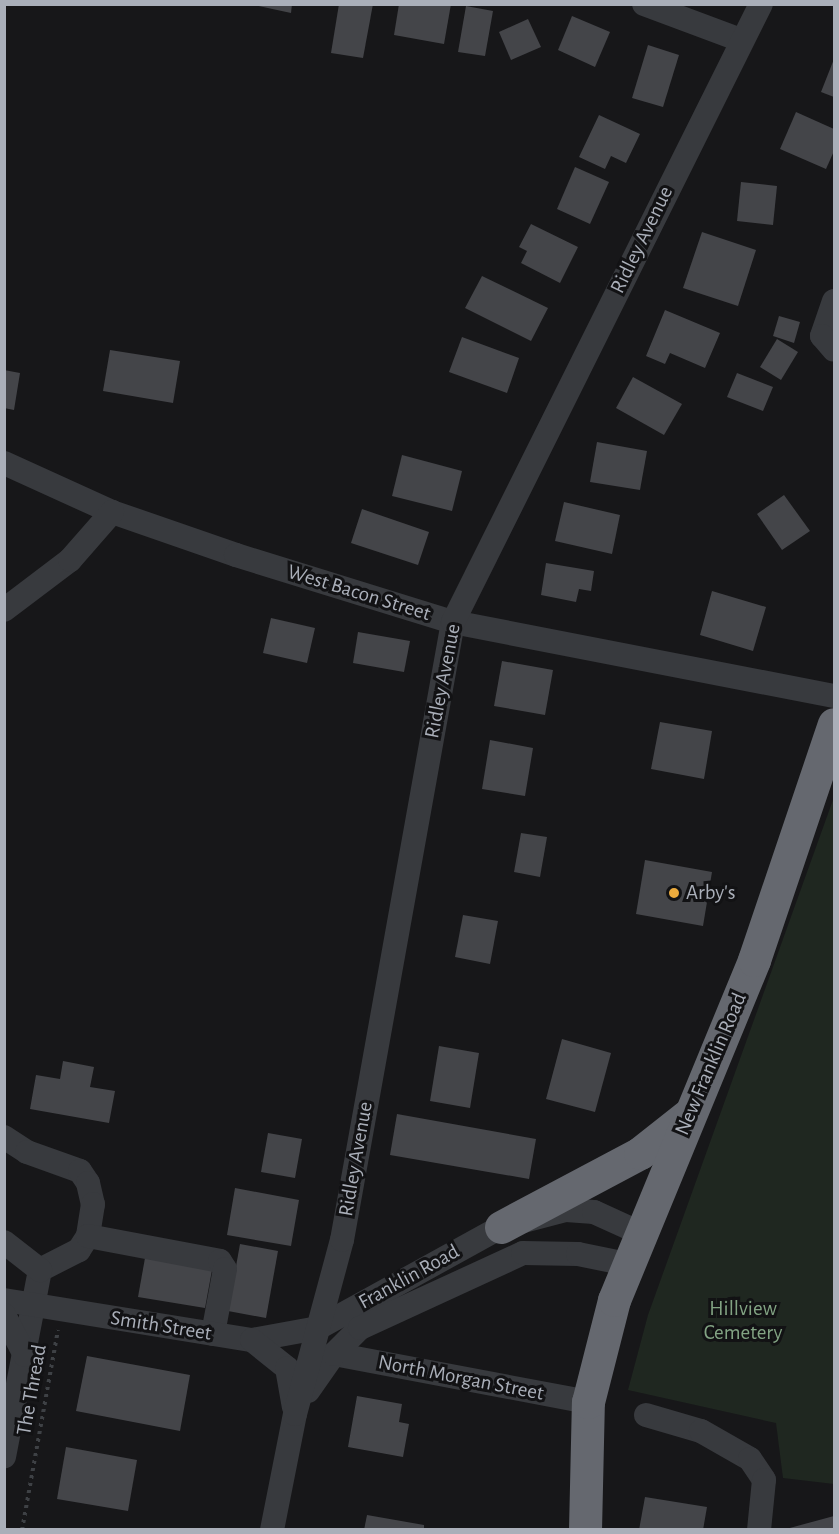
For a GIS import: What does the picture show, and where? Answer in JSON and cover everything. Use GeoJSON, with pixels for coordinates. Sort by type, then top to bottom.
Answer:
{"type":"FeatureCollection","features":[{"type":"Feature","properties":{"kind":"highway","name":"New Franklin Road"},"geometry":{"type":"LineString","coordinates":[[585,1530],[588,1402],[627,1264],[754,960],[834,724]]}},
{"type":"Feature","properties":{"kind":"highway"},"geometry":{"type":"LineString","coordinates":[[501,1227],[640,1153],[692,1112]]}},
{"type":"Feature","properties":{"kind":"street"},"geometry":{"type":"LineString","coordinates":[[644,4],[741,40]]}},
{"type":"Feature","properties":{"kind":"street","name":"Ridley Avenue"},"geometry":{"type":"LineString","coordinates":[[272,1530],[295,1414],[342,1240],[394,933],[453,622],[741,40],[761,4]]}},
{"type":"Feature","properties":{"kind":"street"},"geometry":{"type":"LineString","coordinates":[[834,301],[822,336],[834,350]]}},
{"type":"Feature","properties":{"kind":"street","name":"West Bacon Street"},"geometry":{"type":"LineString","coordinates":[[4,463],[112,512],[236,555],[453,622],[834,696]]}},
{"type":"Feature","properties":{"kind":"street"},"geometry":{"type":"LineString","coordinates":[[4,610],[70,560],[112,512]]}},
{"type":"Feature","properties":{"kind":"street"},"geometry":{"type":"LineString","coordinates":[[4,1137],[27,1152],[80,1171],[88,1183],[93,1203],[88,1236],[79,1250],[40,1270]]}},
{"type":"Feature","properties":{"kind":"street","name":"Franklin Road"},"geometry":{"type":"LineString","coordinates":[[318,1328],[501,1227],[566,1210],[594,1212],[640,1233]]}},
{"type":"Feature","properties":{"kind":"street"},"geometry":{"type":"LineString","coordinates":[[88,1236],[220,1261],[225,1269],[213,1334]]}},
{"type":"Feature","properties":{"kind":"street"},"geometry":{"type":"LineString","coordinates":[[4,1242],[40,1270]]}},
{"type":"Feature","properties":{"kind":"street","name":"Franklin Road"},"geometry":{"type":"LineString","coordinates":[[334,1354],[360,1328],[523,1253],[578,1254],[627,1264]]}},
{"type":"Feature","properties":{"kind":"street"},"geometry":{"type":"LineString","coordinates":[[4,1457],[35,1306],[40,1270]]}},
{"type":"Feature","properties":{"kind":"street","name":"Smith Street"},"geometry":{"type":"LineString","coordinates":[[4,1300],[252,1340],[318,1328]]}},
{"type":"Feature","properties":{"kind":"street"},"geometry":{"type":"LineString","coordinates":[[4,1316],[25,1355]]}},
{"type":"Feature","properties":{"kind":"street","name":"Ridley Avenue"},"geometry":{"type":"LineString","coordinates":[[252,1340],[287,1368],[295,1414]]}},
{"type":"Feature","properties":{"kind":"street","name":"Ridley Avenue"},"geometry":{"type":"LineString","coordinates":[[295,1414],[334,1354]]}},
{"type":"Feature","properties":{"kind":"street","name":"North Morgan Street"},"geometry":{"type":"LineString","coordinates":[[334,1354],[588,1402]]}},
{"type":"Feature","properties":{"kind":"street"},"geometry":{"type":"LineString","coordinates":[[646,1415],[701,1431],[750,1459],[764,1480],[759,1530]]}},
{"type":"Feature","properties":{"kind":"path","name":"The Thread"},"geometry":{"type":"LineString","coordinates":[[22,1530],[60,1310]]}},
{"type":"Feature","properties":{"kind":"green space","name":"Hillview Cemetery"},"geometry":{"type":"Polygon","coordinates":[[[834,797],[834,1484],[783,1478],[776,1423],[628,1390],[648,1315],[834,797]]]}},
{"type":"Feature","properties":{"kind":"building"},"geometry":{"type":"Polygon","coordinates":[[[250,4],[292,4],[291,13],[250,4]]]}},
{"type":"Feature","properties":{"kind":"building"},"geometry":{"type":"Polygon","coordinates":[[[339,4],[373,4],[363,58],[331,53],[339,4]]]}},
{"type":"Feature","properties":{"kind":"building"},"geometry":{"type":"Polygon","coordinates":[[[399,4],[451,4],[444,44],[394,35],[399,4]]]}},
{"type":"Feature","properties":{"kind":"building"},"geometry":{"type":"Polygon","coordinates":[[[466,6],[493,11],[485,56],[458,52],[466,6]]]}},
{"type":"Feature","properties":{"kind":"building"},"geometry":{"type":"Polygon","coordinates":[[[572,16],[610,32],[595,67],[558,50],[572,16]]]}},
{"type":"Feature","properties":{"kind":"building"},"geometry":{"type":"Polygon","coordinates":[[[528,19],[541,47],[511,60],[499,32],[528,19]]]}},
{"type":"Feature","properties":{"kind":"building"},"geometry":{"type":"Polygon","coordinates":[[[648,45],[679,55],[663,107],[632,98],[648,45]]]}},
{"type":"Feature","properties":{"kind":"building"},"geometry":{"type":"Polygon","coordinates":[[[834,59],[834,97],[821,92],[834,59]]]}},
{"type":"Feature","properties":{"kind":"building"},"geometry":{"type":"Polygon","coordinates":[[[796,112],[834,129],[834,151],[826,169],[780,149],[796,112]]]}},
{"type":"Feature","properties":{"kind":"building"},"geometry":{"type":"Polygon","coordinates":[[[599,115],[640,134],[626,163],[611,156],[605,169],[579,157],[599,115]]]}},
{"type":"Feature","properties":{"kind":"building"},"geometry":{"type":"Polygon","coordinates":[[[575,167],[609,182],[590,224],[557,209],[575,167]]]}},
{"type":"Feature","properties":{"kind":"building"},"geometry":{"type":"Polygon","coordinates":[[[741,182],[777,186],[773,225],[737,221],[741,182]]]}},
{"type":"Feature","properties":{"kind":"building"},"geometry":{"type":"Polygon","coordinates":[[[531,224],[578,247],[560,283],[521,263],[527,251],[519,247],[531,224]]]}},
{"type":"Feature","properties":{"kind":"building"},"geometry":{"type":"Polygon","coordinates":[[[702,232],[756,250],[738,306],[683,288],[702,232]]]}},
{"type":"Feature","properties":{"kind":"building"},"geometry":{"type":"Polygon","coordinates":[[[482,276],[548,308],[531,341],[465,308],[482,276]]]}},
{"type":"Feature","properties":{"kind":"building"},"geometry":{"type":"Polygon","coordinates":[[[665,310],[720,333],[705,368],[670,353],[665,364],[646,356],[665,310]]]}},
{"type":"Feature","properties":{"kind":"building"},"geometry":{"type":"Polygon","coordinates":[[[779,316],[800,322],[794,343],[773,336],[779,316]]]}},
{"type":"Feature","properties":{"kind":"building"},"geometry":{"type":"Polygon","coordinates":[[[462,337],[519,358],[507,393],[449,372],[462,337]]]}},
{"type":"Feature","properties":{"kind":"building"},"geometry":{"type":"Polygon","coordinates":[[[777,339],[798,352],[781,380],[760,367],[777,339]]]}},
{"type":"Feature","properties":{"kind":"building"},"geometry":{"type":"Polygon","coordinates":[[[110,350],[180,361],[173,403],[103,391],[110,350]]]}},
{"type":"Feature","properties":{"kind":"building"},"geometry":{"type":"Polygon","coordinates":[[[4,370],[20,373],[14,410],[4,408],[4,370]]]}},
{"type":"Feature","properties":{"kind":"building"},"geometry":{"type":"Polygon","coordinates":[[[737,373],[773,387],[763,411],[727,397],[737,373]]]}},
{"type":"Feature","properties":{"kind":"building"},"geometry":{"type":"Polygon","coordinates":[[[633,377],[682,404],[664,435],[616,408],[633,377]]]}},
{"type":"Feature","properties":{"kind":"building"},"geometry":{"type":"Polygon","coordinates":[[[597,442],[647,451],[640,490],[590,482],[597,442]]]}},
{"type":"Feature","properties":{"kind":"building"},"geometry":{"type":"Polygon","coordinates":[[[402,455],[462,471],[452,511],[392,496],[402,455]]]}},
{"type":"Feature","properties":{"kind":"building"},"geometry":{"type":"Polygon","coordinates":[[[784,495],[810,531],[782,550],[757,514],[784,495]]]}},
{"type":"Feature","properties":{"kind":"building"},"geometry":{"type":"Polygon","coordinates":[[[564,502],[620,515],[612,554],[555,541],[564,502]]]}},
{"type":"Feature","properties":{"kind":"building"},"geometry":{"type":"Polygon","coordinates":[[[362,509],[429,532],[418,565],[351,543],[362,509]]]}},
{"type":"Feature","properties":{"kind":"building"},"geometry":{"type":"Polygon","coordinates":[[[546,563],[594,571],[591,591],[579,589],[576,602],[541,595],[546,563]]]}},
{"type":"Feature","properties":{"kind":"building"},"geometry":{"type":"Polygon","coordinates":[[[712,591],[766,607],[753,651],[700,635],[712,591]]]}},
{"type":"Feature","properties":{"kind":"building"},"geometry":{"type":"Polygon","coordinates":[[[271,618],[315,628],[307,663],[263,653],[271,618]]]}},
{"type":"Feature","properties":{"kind":"building"},"geometry":{"type":"Polygon","coordinates":[[[358,632],[410,641],[404,672],[353,663],[358,632]]]}},
{"type":"Feature","properties":{"kind":"building"},"geometry":{"type":"Polygon","coordinates":[[[502,661],[553,670],[545,715],[494,706],[502,661]]]}},
{"type":"Feature","properties":{"kind":"building"},"geometry":{"type":"Polygon","coordinates":[[[660,722],[712,731],[704,779],[651,769],[660,722]]]}},
{"type":"Feature","properties":{"kind":"building"},"geometry":{"type":"Polygon","coordinates":[[[490,740],[533,748],[525,796],[482,789],[490,740]]]}},
{"type":"Feature","properties":{"kind":"building"},"geometry":{"type":"Polygon","coordinates":[[[521,833],[547,837],[540,877],[514,872],[521,833]]]}},
{"type":"Feature","properties":{"kind":"building","name":"Arby's"},"geometry":{"type":"Polygon","coordinates":[[[645,860],[712,872],[703,926],[636,914],[645,860]]]}},
{"type":"Feature","properties":{"kind":"building"},"geometry":{"type":"Polygon","coordinates":[[[463,915],[498,921],[490,964],[455,957],[463,915]]]}},
{"type":"Feature","properties":{"kind":"building"},"geometry":{"type":"Polygon","coordinates":[[[562,1039],[611,1053],[595,1112],[546,1099],[562,1039]]]}},
{"type":"Feature","properties":{"kind":"building"},"geometry":{"type":"Polygon","coordinates":[[[439,1046],[479,1053],[470,1108],[430,1101],[439,1046]]]}},
{"type":"Feature","properties":{"kind":"building"},"geometry":{"type":"Polygon","coordinates":[[[63,1061],[94,1067],[90,1087],[115,1091],[109,1123],[30,1109],[36,1075],[60,1079],[63,1061]]]}},
{"type":"Feature","properties":{"kind":"building"},"geometry":{"type":"Polygon","coordinates":[[[397,1114],[536,1139],[529,1179],[390,1155],[397,1114]]]}},
{"type":"Feature","properties":{"kind":"building"},"geometry":{"type":"Polygon","coordinates":[[[268,1133],[302,1139],[295,1178],[261,1172],[268,1133]]]}},
{"type":"Feature","properties":{"kind":"building"},"geometry":{"type":"Polygon","coordinates":[[[235,1188],[299,1200],[291,1246],[227,1235],[235,1188]]]}},
{"type":"Feature","properties":{"kind":"building"},"geometry":{"type":"Polygon","coordinates":[[[240,1244],[278,1251],[266,1318],[228,1311],[240,1244]]]}},
{"type":"Feature","properties":{"kind":"building"},"geometry":{"type":"Polygon","coordinates":[[[145,1258],[212,1270],[205,1308],[138,1297],[145,1258]]]}},
{"type":"Feature","properties":{"kind":"building"},"geometry":{"type":"Polygon","coordinates":[[[87,1356],[190,1375],[180,1431],[76,1411],[87,1356]]]}},
{"type":"Feature","properties":{"kind":"building"},"geometry":{"type":"Polygon","coordinates":[[[357,1396],[402,1404],[399,1422],[409,1424],[403,1457],[348,1447],[357,1396]]]}},
{"type":"Feature","properties":{"kind":"building"},"geometry":{"type":"Polygon","coordinates":[[[66,1447],[137,1460],[128,1511],[57,1499],[66,1447]]]}},
{"type":"Feature","properties":{"kind":"building"},"geometry":{"type":"Polygon","coordinates":[[[645,1497],[707,1507],[703,1530],[639,1530],[645,1497]]]}},
{"type":"Feature","properties":{"kind":"building"},"geometry":{"type":"Polygon","coordinates":[[[367,1515],[424,1525],[424,1530],[364,1530],[367,1515]]]}},
{"type":"Feature","properties":{"kind":"building"},"geometry":{"type":"Polygon","coordinates":[[[834,1516],[834,1530],[786,1530],[786,1529],[834,1516]]]}},
{"type":"Feature","properties":{"kind":"place","name":"Arby's"},"geometry":{"type":"Point","coordinates":[674,893]}}]}
